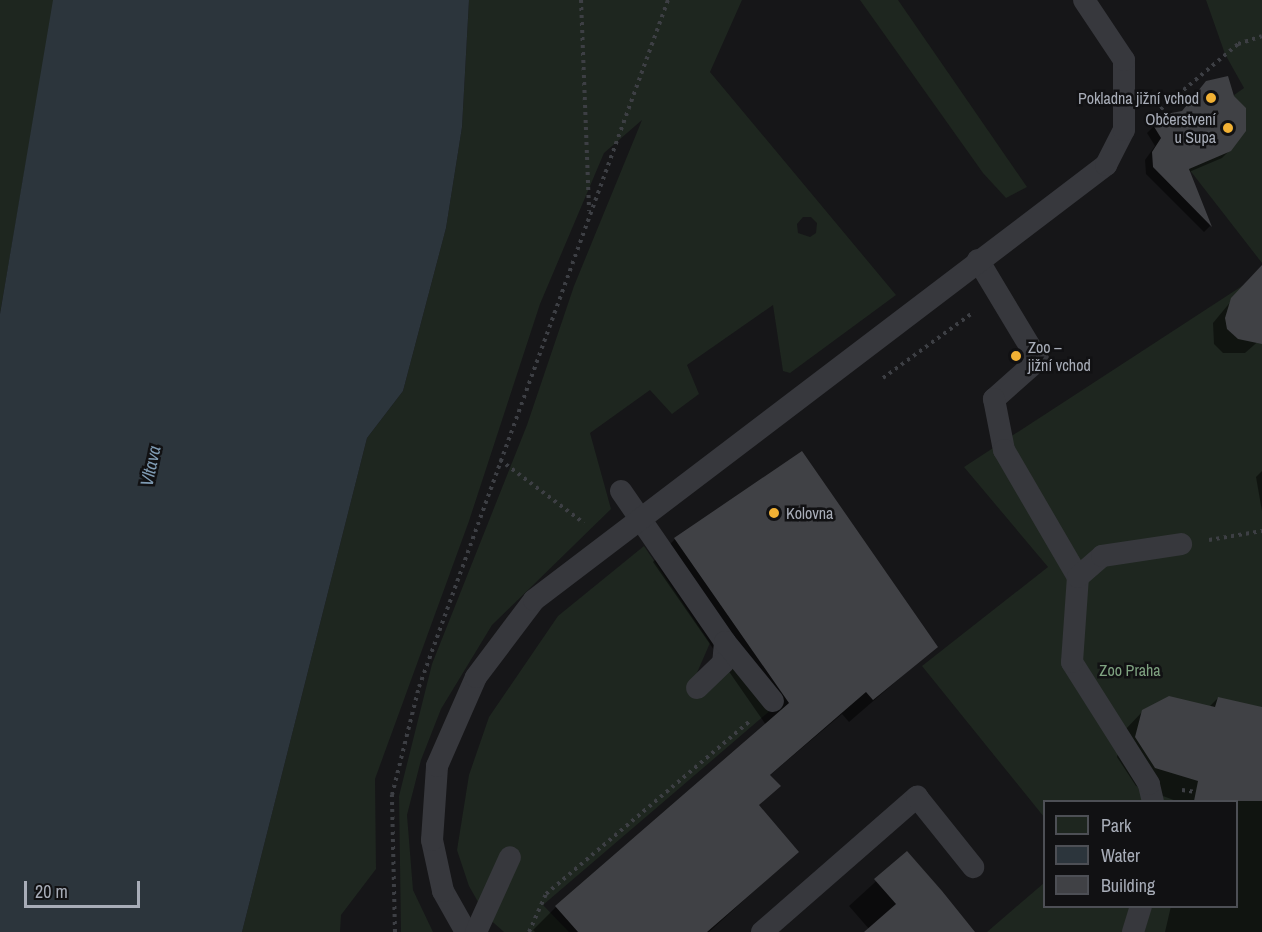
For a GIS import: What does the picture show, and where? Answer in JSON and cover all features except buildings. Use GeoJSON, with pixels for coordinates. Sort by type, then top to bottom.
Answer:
{"type":"FeatureCollection","features":[{"type":"Feature","properties":{"kind":"lane"},"geometry":{"type":"LineString","coordinates":[[466,932],[442,891],[432,840],[437,766],[476,676],[534,600],[639,517],[1106,165],[1125,130],[1124,60],[1084,0]]}},
{"type":"Feature","properties":{"kind":"lane"},"geometry":{"type":"LineString","coordinates":[[978,261],[1038,360],[994,399],[1004,450],[1078,577],[1072,662],[1149,784],[1153,800]]}},
{"type":"Feature","properties":{"kind":"lane"},"geometry":{"type":"LineString","coordinates":[[621,491],[725,642],[773,701]]}},
{"type":"Feature","properties":{"kind":"lane"},"geometry":{"type":"LineString","coordinates":[[1078,577],[1101,556],[1181,544]]}},
{"type":"Feature","properties":{"kind":"lane"},"geometry":{"type":"LineString","coordinates":[[697,688],[723,663],[725,642]]}},
{"type":"Feature","properties":{"kind":"lane"},"geometry":{"type":"LineString","coordinates":[[762,932],[916,797],[973,867]]}},
{"type":"Feature","properties":{"kind":"lane"},"geometry":{"type":"LineString","coordinates":[[476,932],[510,857]]}},
{"type":"Feature","properties":{"kind":"lane"},"geometry":{"type":"LineString","coordinates":[[1133,932],[1141,908]]}},
{"type":"Feature","properties":{"kind":"path"},"geometry":{"type":"LineString","coordinates":[[581,0],[589,215]]}},
{"type":"Feature","properties":{"kind":"path"},"geometry":{"type":"LineString","coordinates":[[395,932],[392,795],[419,687],[668,0]]}},
{"type":"Feature","properties":{"kind":"path"},"geometry":{"type":"LineString","coordinates":[[1153,116],[1238,44],[1262,36]]}},
{"type":"Feature","properties":{"kind":"path"},"geometry":{"type":"LineString","coordinates":[[500,460],[608,541]]}},
{"type":"Feature","properties":{"kind":"path"},"geometry":{"type":"LineString","coordinates":[[1181,544],[1262,531]]}},
{"type":"Feature","properties":{"kind":"path"},"geometry":{"type":"LineString","coordinates":[[528,932],[546,894],[773,701]]}},
{"type":"Feature","properties":{"kind":"green space"},"geometry":{"type":"Polygon","coordinates":[[[0,0],[54,0],[0,314],[0,0]]]}},
{"type":"Feature","properties":{"kind":"green space"},"geometry":{"type":"Polygon","coordinates":[[[469,0],[742,0],[710,72],[896,295],[790,373],[783,371],[773,305],[687,365],[699,394],[672,414],[650,390],[590,433],[611,509],[492,625],[441,709],[421,760],[407,815],[413,890],[433,932],[401,932],[399,796],[432,664],[527,425],[574,286],[642,120],[604,153],[540,304],[469,521],[375,779],[376,869],[341,915],[340,932],[242,932],[367,438],[403,391],[446,228],[462,127],[469,0]],[[803,217],[797,224],[798,233],[810,237],[816,233],[817,223],[811,217],[803,217]]]}},
{"type":"Feature","properties":{"kind":"green space"},"geometry":{"type":"Polygon","coordinates":[[[860,0],[898,0],[1027,187],[1006,198],[983,173],[860,0]]]}},
{"type":"Feature","properties":{"kind":"green space"},"geometry":{"type":"Polygon","coordinates":[[[1206,0],[1262,0],[1262,263],[1168,142],[1244,88],[1225,54],[1206,0]]]}},
{"type":"Feature","properties":{"kind":"green space","name":"Zoo Praha"},"geometry":{"type":"Polygon","coordinates":[[[1262,273],[1262,932],[987,932],[1043,884],[1043,908],[1238,908],[1238,800],[1043,800],[1043,816],[922,666],[1048,567],[964,467],[1262,273]]]}},
{"type":"Feature","properties":{"kind":"green space"},"geometry":{"type":"Polygon","coordinates":[[[644,546],[710,643],[696,675],[732,666],[772,709],[543,905],[569,932],[504,932],[486,916],[469,886],[457,850],[469,775],[489,717],[558,616],[644,546]]]}},
{"type":"Feature","properties":{"kind":"water","name":"Vltava"},"geometry":{"type":"Polygon","coordinates":[[[53,0],[469,0],[462,127],[446,228],[403,391],[367,438],[242,932],[0,932],[0,314],[53,0]]]}},
{"type":"Feature","properties":{"kind":"place","name":"Pokladna jižní vchod"},"geometry":{"type":"Point","coordinates":[1211,98]}},
{"type":"Feature","properties":{"kind":"place","name":"Občerstvení u Supa"},"geometry":{"type":"Point","coordinates":[1228,128]}},
{"type":"Feature","properties":{"kind":"place","name":"Zoo – jižní vchod"},"geometry":{"type":"Point","coordinates":[1016,356]}},
{"type":"Feature","properties":{"kind":"place","name":"Kolovna"},"geometry":{"type":"Point","coordinates":[774,513]}}]}
